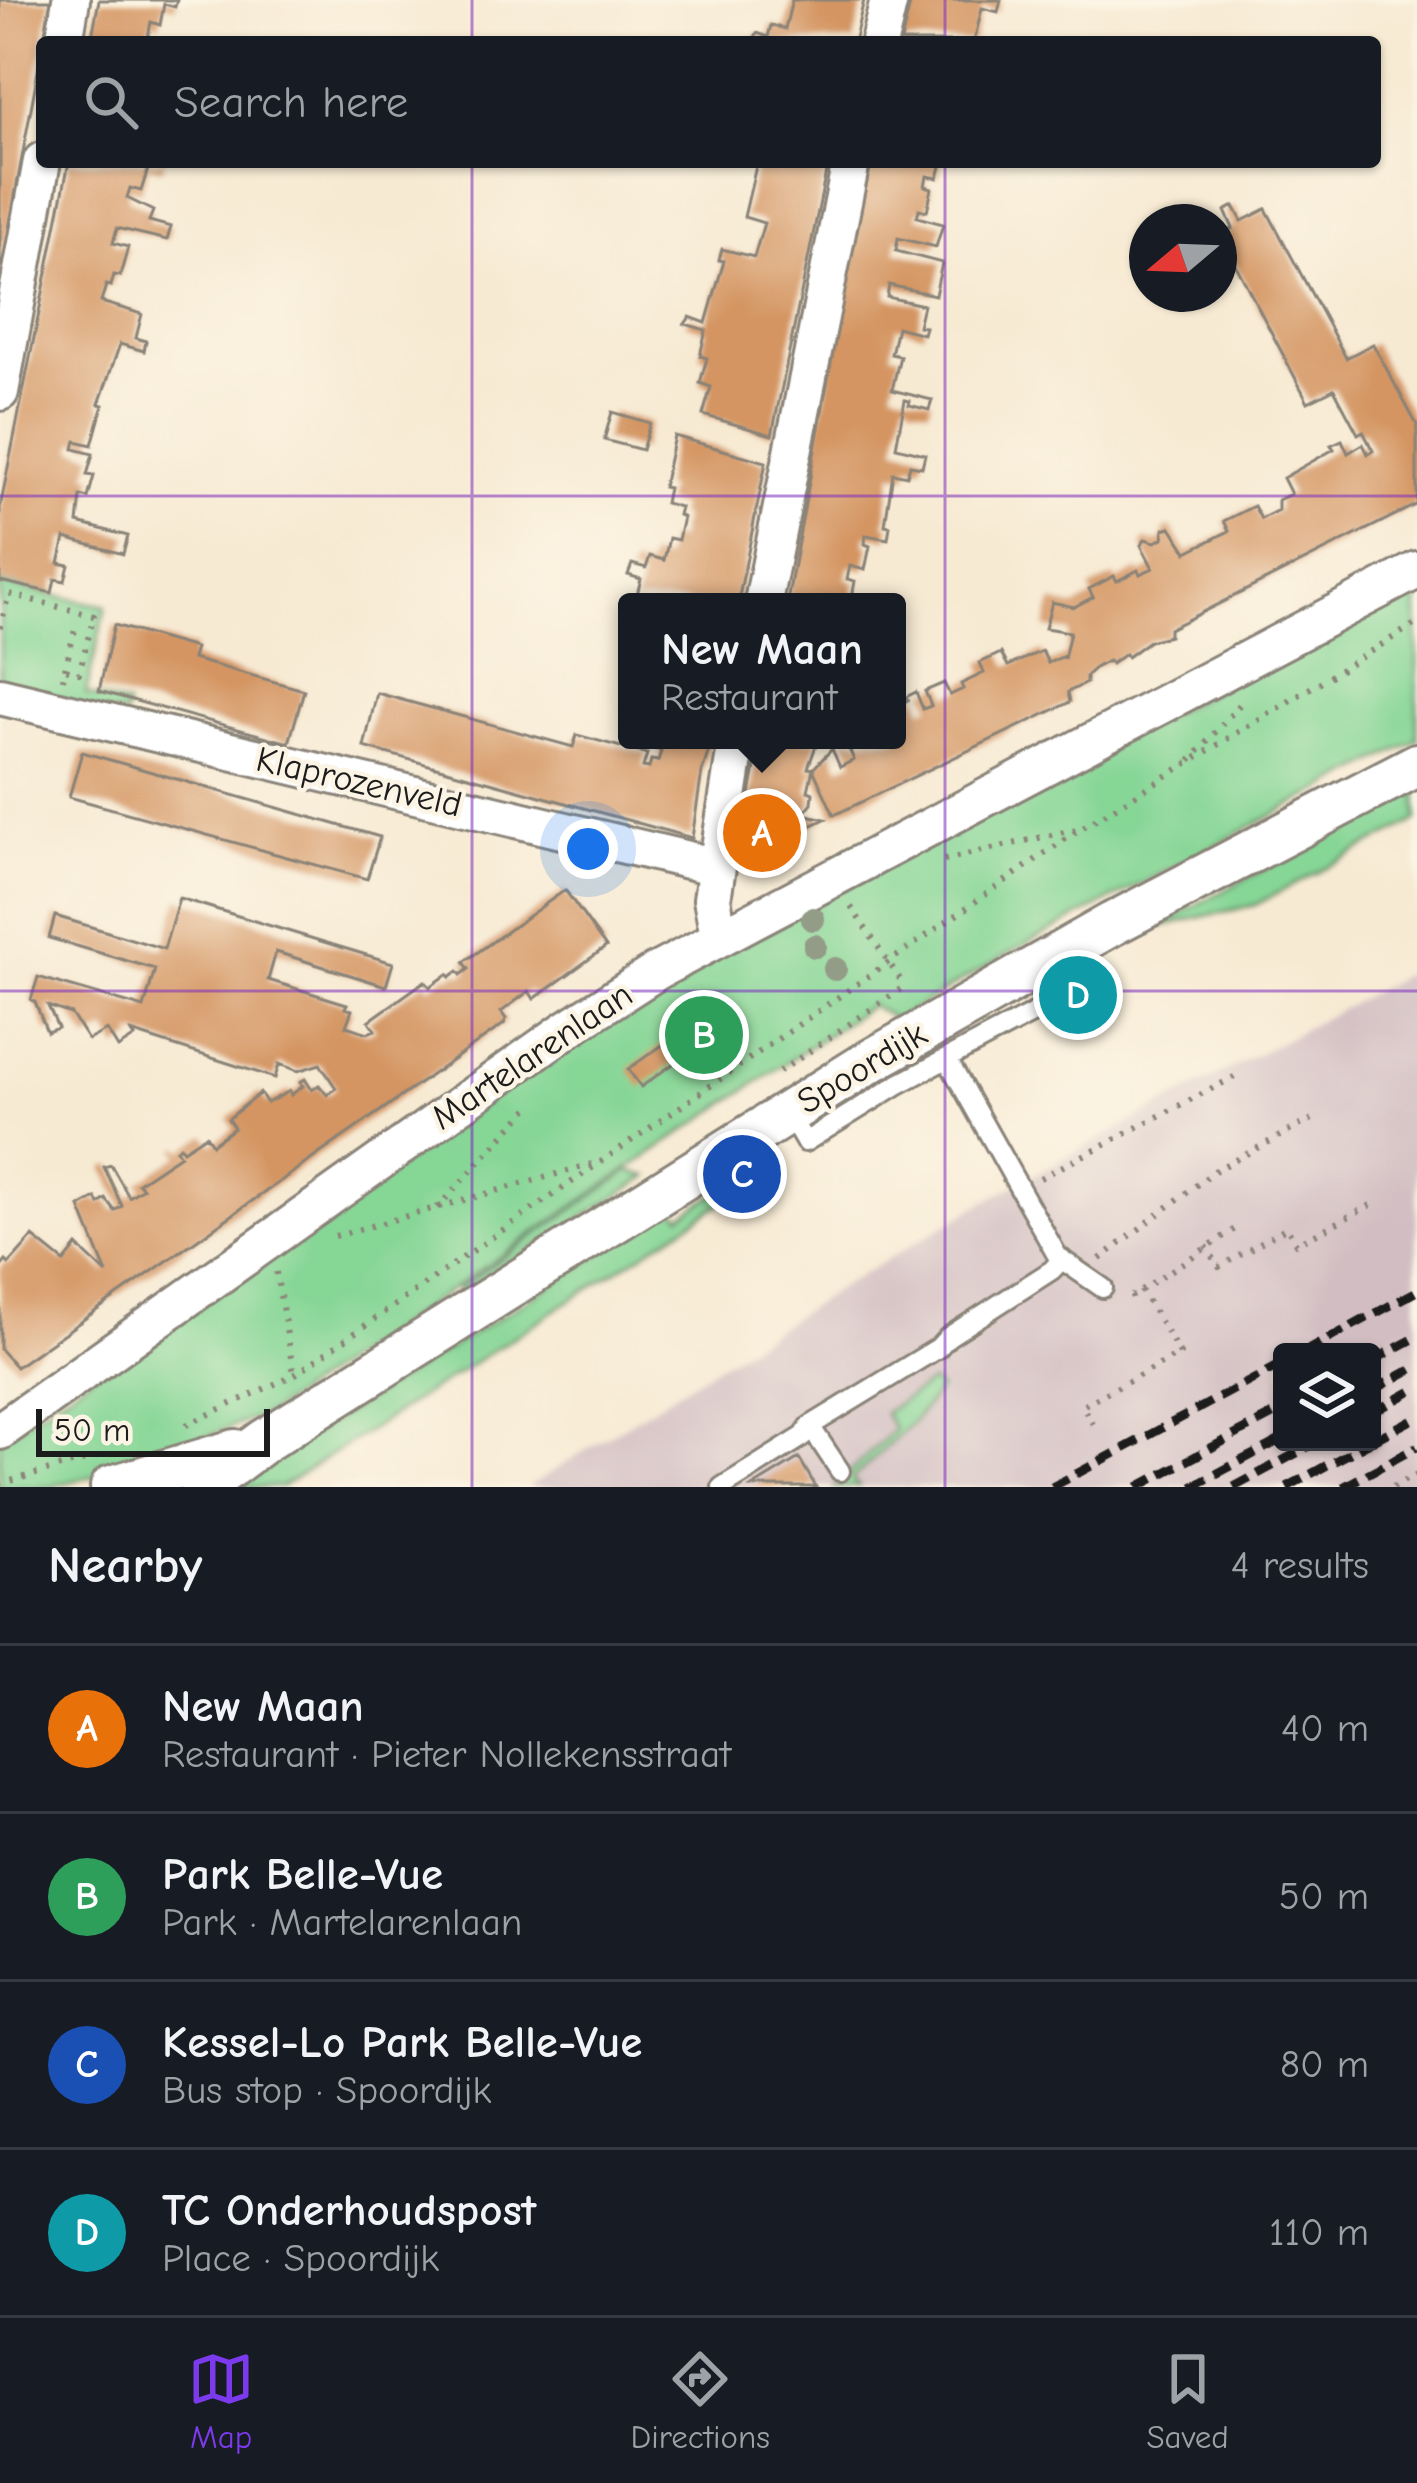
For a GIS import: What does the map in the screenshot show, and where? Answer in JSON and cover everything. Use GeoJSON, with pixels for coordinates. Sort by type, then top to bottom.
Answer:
{"type":"FeatureCollection","features":[{"type":"Feature","properties":{"kind":"street"},"geometry":{"type":"LineString","coordinates":[[65,36],[71,0]]}},
{"type":"Feature","properties":{"kind":"street"},"geometry":{"type":"LineString","coordinates":[[880,36],[889,0]]}},
{"type":"Feature","properties":{"kind":"street"},"geometry":{"type":"LineString","coordinates":[[0,392],[41,168]]}},
{"type":"Feature","properties":{"kind":"street"},"geometry":{"type":"LineString","coordinates":[[766,593],[850,168]]}},
{"type":"Feature","properties":{"kind":"street","name":"Martelarenlaan"},"geometry":{"type":"LineString","coordinates":[[0,1431],[564,1030],[719,936],[1417,570]]}},
{"type":"Feature","properties":{"kind":"street","name":"Klaprozenveld"},"geometry":{"type":"LineString","coordinates":[[0,696],[717,867]]}},
{"type":"Feature","properties":{"kind":"street"},"geometry":{"type":"LineString","coordinates":[[719,936],[712,899],[734,749]]}},
{"type":"Feature","properties":{"kind":"street","name":"Spoordijk"},"geometry":{"type":"LineString","coordinates":[[202,1487],[782,1093],[1417,765]]}},
{"type":"Feature","properties":{"kind":"street","name":"Spoordijk"},"geometry":{"type":"LineString","coordinates":[[112,1487],[264,1441]]}},
{"type":"Feature","properties":{"kind":"lane"},"geometry":{"type":"LineString","coordinates":[[782,1093],[805,1142],[1047,1006]]}},
{"type":"Feature","properties":{"kind":"lane"},"geometry":{"type":"LineString","coordinates":[[946,1059],[1062,1259],[1102,1288]]}},
{"type":"Feature","properties":{"kind":"lane"},"geometry":{"type":"LineString","coordinates":[[1000,1199],[1020,1188]]}},
{"type":"Feature","properties":{"kind":"lane"},"geometry":{"type":"LineString","coordinates":[[722,1487],[804,1436],[810,1426],[938,1348],[1062,1259]]}},
{"type":"Feature","properties":{"kind":"lane"},"geometry":{"type":"LineString","coordinates":[[810,1426],[840,1471]]}},
{"type":"Feature","properties":{"kind":"path"},"geometry":{"type":"LineString","coordinates":[[0,628],[9,594],[94,616],[79,673],[65,669]]}},
{"type":"Feature","properties":{"kind":"path"},"geometry":{"type":"LineString","coordinates":[[272,1252],[293,1375],[1083,827],[1417,623]]}},
{"type":"Feature","properties":{"kind":"path"},"geometry":{"type":"LineString","coordinates":[[56,709],[76,626]]}},
{"type":"Feature","properties":{"kind":"path"},"geometry":{"type":"LineString","coordinates":[[933,863],[1083,827]]}},
{"type":"Feature","properties":{"kind":"path"},"geometry":{"type":"LineString","coordinates":[[850,906],[914,999]]}},
{"type":"Feature","properties":{"kind":"path"},"geometry":{"type":"LineString","coordinates":[[782,1093],[905,986]]}},
{"type":"Feature","properties":{"kind":"path"},"geometry":{"type":"LineString","coordinates":[[1020,1188],[1238,1075]]}},
{"type":"Feature","properties":{"kind":"path"},"geometry":{"type":"LineString","coordinates":[[434,1210],[529,1108]]}},
{"type":"Feature","properties":{"kind":"path"},"geometry":{"type":"LineString","coordinates":[[1084,1273],[1216,1171],[1318,1116]]}},
{"type":"Feature","properties":{"kind":"path"},"geometry":{"type":"LineString","coordinates":[[319,1240],[609,1160]]}},
{"type":"Feature","properties":{"kind":"path"},"geometry":{"type":"LineString","coordinates":[[1206,1246],[1219,1267],[1286,1227],[1297,1244],[1375,1203]]}},
{"type":"Feature","properties":{"kind":"path"},"geometry":{"type":"LineString","coordinates":[[1102,1288],[1118,1277],[1132,1296],[1235,1229]]}},
{"type":"Feature","properties":{"kind":"path"},"geometry":{"type":"LineString","coordinates":[[1093,1424],[1082,1406],[1180,1354],[1141,1290]]}},
{"type":"Feature","properties":{"kind":"path"},"geometry":{"type":"LineString","coordinates":[[1393,1487],[1417,1474]]}},
{"type":"Feature","properties":{"kind":"shaded area"},"geometry":{"type":"Polygon","coordinates":[[[1417,968],[1417,1487],[528,1487],[844,1285],[993,1197],[1417,968]]]}},
{"type":"Feature","properties":{"kind":"green space"},"geometry":{"type":"Polygon","coordinates":[[[1417,583],[1417,740],[1013,951],[895,1020],[871,1005],[269,1413],[115,1471],[48,1487],[0,1487],[0,1439],[504,1090],[702,961],[1417,583]]]}},
{"type":"Feature","properties":{"kind":"green space"},"geometry":{"type":"Polygon","coordinates":[[[0,584],[106,606],[86,694],[127,706],[125,715],[0,696],[0,584]]]}},
{"type":"Feature","properties":{"kind":"green space"},"geometry":{"type":"Polygon","coordinates":[[[1417,789],[1417,820],[1255,905],[1152,928],[1417,789]]]}},
{"type":"Feature","properties":{"kind":"green space"},"geometry":{"type":"Polygon","coordinates":[[[771,1159],[778,1164],[746,1187],[281,1487],[228,1487],[675,1207],[681,1216],[771,1159]]]}},
{"type":"Feature","properties":{"kind":"green space"},"geometry":{"type":"Polygon","coordinates":[[[629,1171],[649,1176],[459,1295],[458,1289],[629,1171]]]}},
{"type":"Feature","properties":{"kind":"green space"},"geometry":{"type":"Polygon","coordinates":[[[931,1382],[940,1389],[912,1423],[852,1479],[859,1486],[835,1487],[894,1429],[884,1413],[931,1382]]]}},
{"type":"Feature","properties":{"kind":"building"},"geometry":{"type":"Polygon","coordinates":[[[0,0],[51,0],[44,36],[36,36],[36,81],[0,266],[0,0]]]}},
{"type":"Feature","properties":{"kind":"building"},"geometry":{"type":"Polygon","coordinates":[[[99,0],[177,0],[175,7],[164,4],[160,25],[151,22],[148,36],[92,36],[99,0]]]}},
{"type":"Feature","properties":{"kind":"building"},"geometry":{"type":"Polygon","coordinates":[[[792,0],[864,0],[855,36],[768,36],[771,25],[785,29],[792,0]]]}},
{"type":"Feature","properties":{"kind":"building"},"geometry":{"type":"Polygon","coordinates":[[[911,0],[1001,0],[998,12],[982,8],[975,36],[902,36],[911,0]]]}},
{"type":"Feature","properties":{"kind":"building"},"geometry":{"type":"Polygon","coordinates":[[[68,168],[148,168],[141,191],[130,188],[127,198],[153,211],[149,221],[171,227],[167,240],[117,228],[113,243],[128,247],[120,276],[114,275],[111,286],[106,285],[101,302],[142,314],[136,338],[146,341],[144,351],[120,344],[99,404],[103,405],[92,445],[76,441],[74,449],[93,454],[87,475],[94,476],[88,498],[81,496],[78,523],[128,536],[123,554],[65,538],[59,563],[69,565],[65,581],[55,579],[52,593],[0,581],[0,508],[68,168]]]}},
{"type":"Feature","properties":{"kind":"building"},"geometry":{"type":"Polygon","coordinates":[[[756,168],[827,168],[772,435],[703,415],[711,387],[700,383],[707,358],[700,356],[706,330],[685,324],[690,317],[706,323],[724,261],[719,260],[722,249],[754,257],[764,223],[744,217],[756,168]]]}},
{"type":"Feature","properties":{"kind":"building"},"geometry":{"type":"Polygon","coordinates":[[[871,168],[940,168],[938,178],[927,176],[925,186],[932,188],[927,211],[919,209],[917,217],[943,224],[936,247],[898,238],[896,251],[942,263],[935,295],[889,285],[887,297],[923,305],[918,326],[925,327],[923,334],[897,327],[891,354],[900,356],[892,390],[932,400],[929,410],[905,400],[896,447],[925,454],[922,467],[910,465],[907,476],[893,473],[885,525],[890,526],[888,539],[866,535],[865,544],[870,546],[865,570],[850,566],[847,579],[855,581],[853,593],[789,593],[871,168]]]}},
{"type":"Feature","properties":{"kind":"building"},"geometry":{"type":"Polygon","coordinates":[[[1266,209],[1346,358],[1373,344],[1417,425],[1417,504],[1169,629],[1169,636],[1096,667],[1086,676],[1086,683],[1068,692],[1070,702],[834,815],[813,769],[832,749],[840,767],[854,760],[849,749],[906,749],[906,697],[916,692],[923,709],[931,706],[925,691],[944,683],[950,695],[963,689],[961,684],[984,673],[980,663],[1001,653],[1008,666],[1042,651],[1048,663],[1064,659],[1070,632],[1045,628],[1052,602],[1074,607],[1093,597],[1089,589],[1114,576],[1117,581],[1153,568],[1141,545],[1145,539],[1155,542],[1171,527],[1187,552],[1229,531],[1224,521],[1254,506],[1261,519],[1278,510],[1278,500],[1291,494],[1283,478],[1334,449],[1331,445],[1342,440],[1348,453],[1363,444],[1368,454],[1373,451],[1363,431],[1358,434],[1334,389],[1308,402],[1237,267],[1237,212],[1242,221],[1266,209]]]}},
{"type":"Feature","properties":{"kind":"building"},"geometry":{"type":"Polygon","coordinates":[[[612,412],[650,423],[642,450],[604,440],[612,412]]]}},
{"type":"Feature","properties":{"kind":"building"},"geometry":{"type":"Polygon","coordinates":[[[674,436],[766,462],[740,593],[637,593],[641,579],[628,575],[632,564],[646,568],[650,556],[664,560],[669,538],[678,540],[683,517],[678,515],[680,507],[665,503],[668,488],[663,487],[674,436]]]}},
{"type":"Feature","properties":{"kind":"building"},"geometry":{"type":"Polygon","coordinates":[[[114,625],[195,648],[192,659],[304,690],[289,743],[99,691],[114,625]]]}},
{"type":"Feature","properties":{"kind":"building"},"geometry":{"type":"Polygon","coordinates":[[[377,693],[573,747],[577,735],[647,754],[643,767],[658,761],[661,751],[656,749],[709,749],[692,838],[364,747],[377,693]]]}},
{"type":"Feature","properties":{"kind":"building"},"geometry":{"type":"Polygon","coordinates":[[[758,749],[815,749],[808,768],[813,769],[808,791],[813,793],[812,803],[803,814],[825,819],[756,852],[742,839],[758,749]]]}},
{"type":"Feature","properties":{"kind":"building"},"geometry":{"type":"Polygon","coordinates":[[[82,752],[380,837],[367,879],[69,797],[82,752]]]}},
{"type":"Feature","properties":{"kind":"building"},"geometry":{"type":"Polygon","coordinates":[[[565,890],[606,947],[534,999],[529,991],[501,1012],[504,1024],[16,1367],[0,1349],[0,1268],[33,1237],[64,1262],[77,1246],[107,1274],[80,1207],[96,1198],[99,1204],[106,1199],[115,1211],[122,1206],[104,1167],[111,1165],[129,1197],[143,1188],[138,1183],[180,1155],[176,1149],[180,1146],[183,1150],[206,1135],[212,1144],[234,1128],[228,1119],[260,1093],[267,1103],[290,1091],[291,1095],[305,1079],[312,1090],[319,1085],[327,1095],[336,1088],[320,1064],[298,1071],[279,1064],[275,1078],[131,1032],[135,1037],[118,1048],[107,1030],[88,1040],[71,1014],[48,1006],[58,1028],[47,1032],[31,1000],[38,977],[144,1008],[155,969],[49,938],[55,916],[164,949],[179,898],[393,963],[386,986],[276,952],[268,980],[347,1004],[345,1008],[352,1010],[346,1026],[368,1033],[375,1030],[369,1021],[425,981],[430,987],[448,974],[458,971],[461,975],[469,969],[464,962],[565,890]]]}},
{"type":"Feature","properties":{"kind":"building"},"geometry":{"type":"Polygon","coordinates":[[[1100,972],[1107,985],[1094,993],[1097,998],[1068,1015],[1058,997],[1100,972]]]}},
{"type":"Feature","properties":{"kind":"building"},"geometry":{"type":"Polygon","coordinates":[[[671,1039],[684,1056],[641,1087],[628,1069],[671,1039]]]}},
{"type":"Feature","properties":{"kind":"building"},"geometry":{"type":"Polygon","coordinates":[[[799,1458],[816,1487],[752,1487],[799,1458]]]}},
{"type":"Feature","properties":{"kind":"railway"},"geometry":{"type":"LineString","coordinates":[[1321,1343],[1417,1291]]}},
{"type":"Feature","properties":{"kind":"railway"},"geometry":{"type":"LineString","coordinates":[[1381,1356],[1417,1337]]}},
{"type":"Feature","properties":{"kind":"railway"},"geometry":{"type":"LineString","coordinates":[[1381,1386],[1417,1366]]}},
{"type":"Feature","properties":{"kind":"railway"},"geometry":{"type":"LineString","coordinates":[[1052,1487],[1273,1369]]}},
{"type":"Feature","properties":{"kind":"railway"},"geometry":{"type":"LineString","coordinates":[[1381,1408],[1417,1388]]}},
{"type":"Feature","properties":{"kind":"railway"},"geometry":{"type":"LineString","coordinates":[[1138,1487],[1273,1415]]}},
{"type":"Feature","properties":{"kind":"railway"},"geometry":{"type":"LineString","coordinates":[[1381,1436],[1417,1417]]}},
{"type":"Feature","properties":{"kind":"railway"},"geometry":{"type":"LineString","coordinates":[[1192,1487],[1273,1444]]}},
{"type":"Feature","properties":{"kind":"railway"},"geometry":{"type":"LineString","coordinates":[[1343,1487],[1417,1447]]}},
{"type":"Feature","properties":{"kind":"railway"},"geometry":{"type":"LineString","coordinates":[[1234,1487],[1300,1451]]}},
{"type":"Feature","properties":{"kind":"railway"},"geometry":{"type":"LineString","coordinates":[[1287,1487],[1353,1451]]}},
{"type":"Feature","properties":{"kind":"place","name":"New Maan"},"geometry":{"type":"Point","coordinates":[762,833]}},
{"type":"Feature","properties":{"kind":"place","name":"TC Onderhoudspost"},"geometry":{"type":"Point","coordinates":[1078,995]}},
{"type":"Feature","properties":{"kind":"place","name":"Park Belle-Vue"},"geometry":{"type":"Point","coordinates":[704,1035]}},
{"type":"Feature","properties":{"kind":"place","name":"Kessel-Lo Park Belle-Vue"},"geometry":{"type":"Point","coordinates":[742,1174]}}]}
